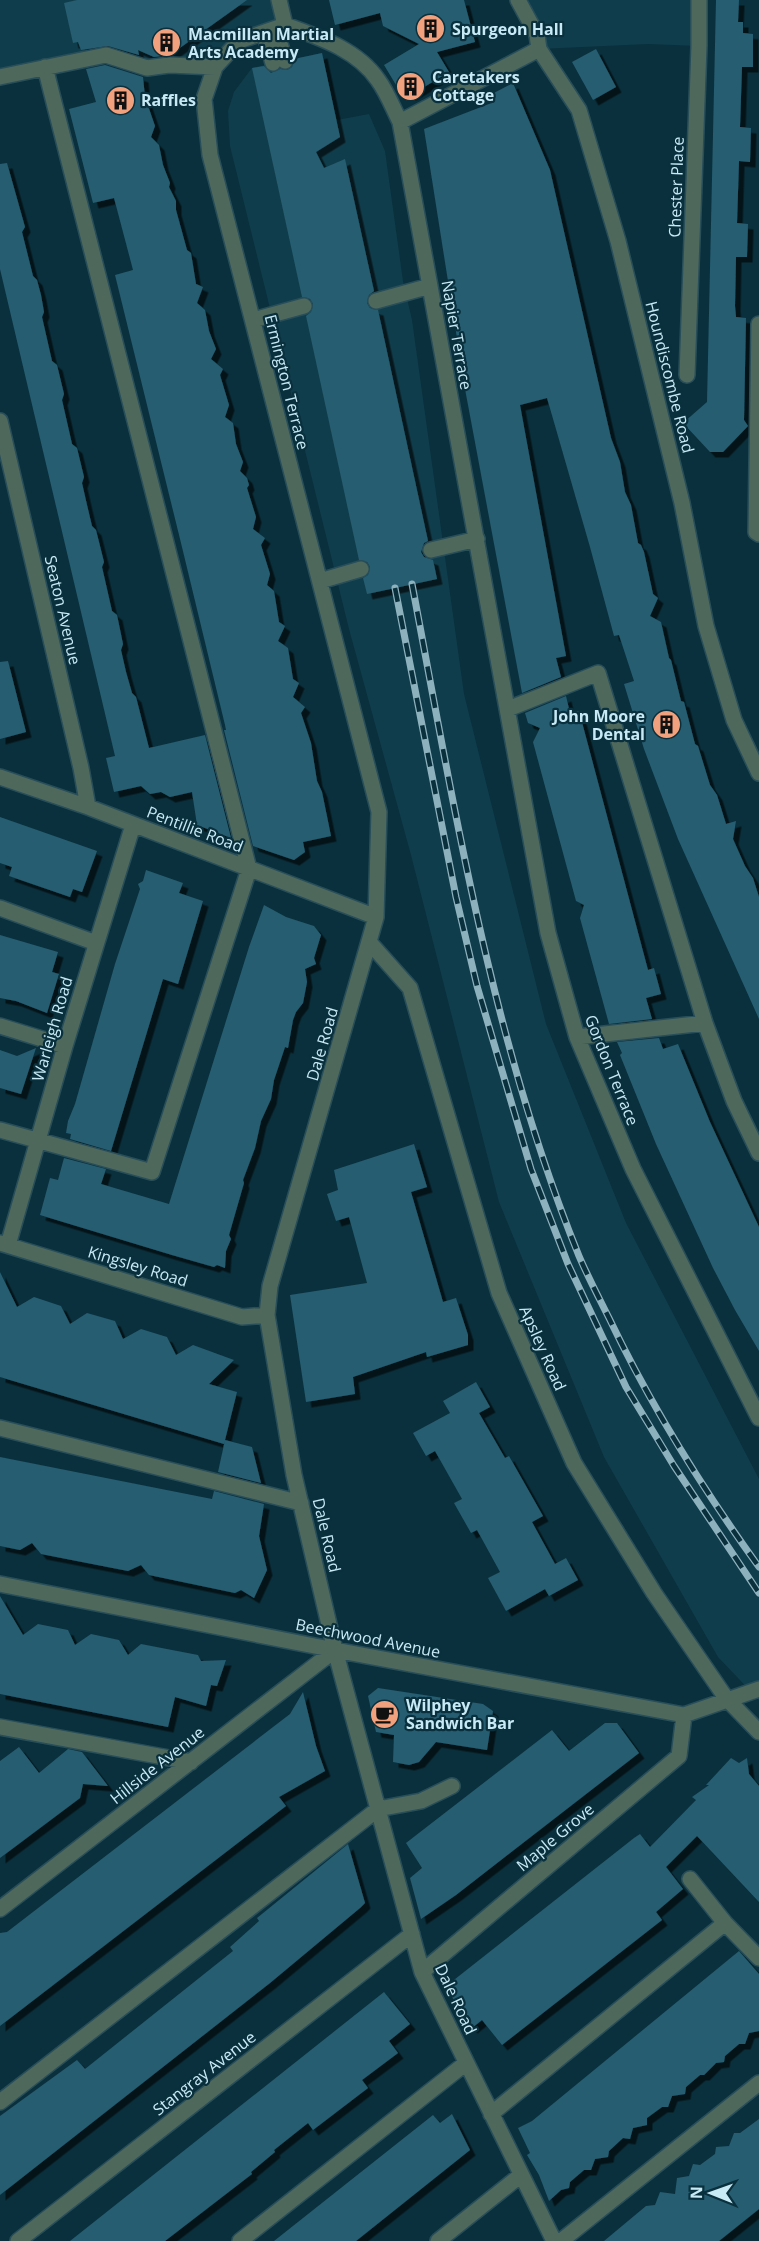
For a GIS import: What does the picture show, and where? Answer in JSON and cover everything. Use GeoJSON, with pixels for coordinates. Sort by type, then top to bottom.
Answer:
{"type":"FeatureCollection","features":[{"type":"Feature","properties":{"kind":"street"},"geometry":{"type":"LineString","coordinates":[[279,0],[275,29],[279,62]]}},
{"type":"Feature","properties":{"kind":"street","name":"Houndiscombe Road"},"geometry":{"type":"LineString","coordinates":[[518,0],[537,35],[539,49],[579,110],[618,241],[682,503],[706,626],[735,720],[759,773]]}},
{"type":"Feature","properties":{"kind":"street","name":"Chester Place"},"geometry":{"type":"LineString","coordinates":[[687,375],[699,0]]}},
{"type":"Feature","properties":{"kind":"street","name":"Ermington Terrace"},"geometry":{"type":"LineString","coordinates":[[275,29],[239,41],[215,67],[204,99],[210,155],[379,812]]}},
{"type":"Feature","properties":{"kind":"street","name":"Napier Terrace"},"geometry":{"type":"LineString","coordinates":[[275,29],[321,38],[351,53],[378,79],[400,122],[508,709]]}},
{"type":"Feature","properties":{"kind":"street"},"geometry":{"type":"LineString","coordinates":[[400,122],[539,49]]}},
{"type":"Feature","properties":{"kind":"street"},"geometry":{"type":"LineString","coordinates":[[0,77],[106,55],[147,69],[169,65],[215,67]]}},
{"type":"Feature","properties":{"kind":"street"},"geometry":{"type":"LineString","coordinates":[[0,1130],[152,1172],[249,869],[45,67]]}},
{"type":"Feature","properties":{"kind":"street"},"geometry":{"type":"LineString","coordinates":[[376,301],[430,286]]}},
{"type":"Feature","properties":{"kind":"street"},"geometry":{"type":"LineString","coordinates":[[253,320],[304,306]]}},
{"type":"Feature","properties":{"kind":"street"},"geometry":{"type":"LineString","coordinates":[[758,533],[759,324]]}},
{"type":"Feature","properties":{"kind":"street","name":"Seaton Avenue"},"geometry":{"type":"LineString","coordinates":[[0,421],[81,768],[88,807]]}},
{"type":"Feature","properties":{"kind":"street"},"geometry":{"type":"LineString","coordinates":[[430,550],[477,539]]}},
{"type":"Feature","properties":{"kind":"street"},"geometry":{"type":"LineString","coordinates":[[320,581],[361,569]]}},
{"type":"Feature","properties":{"kind":"street"},"geometry":{"type":"LineString","coordinates":[[508,709],[598,673],[705,1023],[734,1101],[759,1153]]}},
{"type":"Feature","properties":{"kind":"street","name":"Gordon Terrace"},"geometry":{"type":"LineString","coordinates":[[508,709],[548,933],[577,1037],[633,1169],[759,1418]]}},
{"type":"Feature","properties":{"kind":"street","name":"Pentillie Road"},"geometry":{"type":"LineString","coordinates":[[0,777],[88,807],[376,917]]}},
{"type":"Feature","properties":{"kind":"street","name":"Dale Road"},"geometry":{"type":"LineString","coordinates":[[379,812],[376,917],[299,1209],[270,1286],[267,1315],[301,1503],[335,1650],[422,1972],[554,2241]]}},
{"type":"Feature","properties":{"kind":"street","name":"Warleigh Road"},"geometry":{"type":"LineString","coordinates":[[4,1244],[38,1141],[133,825]]}},
{"type":"Feature","properties":{"kind":"street"},"geometry":{"type":"LineString","coordinates":[[0,908],[96,943]]}},
{"type":"Feature","properties":{"kind":"street","name":"Apsley Road"},"geometry":{"type":"LineString","coordinates":[[370,943],[411,988],[499,1293],[574,1463],[654,1593],[726,1698],[759,1732]]}},
{"type":"Feature","properties":{"kind":"street"},"geometry":{"type":"LineString","coordinates":[[577,1037],[705,1023]]}},
{"type":"Feature","properties":{"kind":"street"},"geometry":{"type":"LineString","coordinates":[[0,1026],[65,1046]]}},
{"type":"Feature","properties":{"kind":"street","name":"Kingsley Road"},"geometry":{"type":"LineString","coordinates":[[4,1244],[242,1317],[267,1315]]}},
{"type":"Feature","properties":{"kind":"street"},"geometry":{"type":"LineString","coordinates":[[0,1428],[301,1503]]}},
{"type":"Feature","properties":{"kind":"street","name":"Beechwood Avenue"},"geometry":{"type":"LineString","coordinates":[[0,1584],[335,1650],[684,1715]]}},
{"type":"Feature","properties":{"kind":"street","name":"Hillside Avenue"},"geometry":{"type":"LineString","coordinates":[[0,1909],[335,1650]]}},
{"type":"Feature","properties":{"kind":"street"},"geometry":{"type":"LineString","coordinates":[[684,1715],[726,1698],[755,1690]]}},
{"type":"Feature","properties":{"kind":"street","name":"Maple Grove"},"geometry":{"type":"LineString","coordinates":[[422,1972],[679,1756],[684,1715]]}},
{"type":"Feature","properties":{"kind":"street"},"geometry":{"type":"LineString","coordinates":[[0,1727],[191,1762]]}},
{"type":"Feature","properties":{"kind":"street"},"geometry":{"type":"LineString","coordinates":[[0,2102],[378,1809],[421,1801],[453,1786]]}},
{"type":"Feature","properties":{"kind":"street"},"geometry":{"type":"LineString","coordinates":[[690,1879],[725,1923],[759,1958]]}},
{"type":"Feature","properties":{"kind":"street"},"geometry":{"type":"LineString","coordinates":[[491,2114],[725,1923]]}},
{"type":"Feature","properties":{"kind":"street","name":"Stangray Avenue"},"geometry":{"type":"LineString","coordinates":[[18,2241],[412,1934]]}},
{"type":"Feature","properties":{"kind":"street"},"geometry":{"type":"LineString","coordinates":[[240,2241],[466,2063]]}},
{"type":"Feature","properties":{"kind":"street"},"geometry":{"type":"LineString","coordinates":[[561,2241],[759,2084]]}},
{"type":"Feature","properties":{"kind":"street"},"geometry":{"type":"LineString","coordinates":[[438,2241],[521,2175]]}},
{"type":"Feature","properties":{"kind":"shaded area"},"geometry":{"type":"Polygon","coordinates":[[[0,0],[278,0],[285,25],[236,44],[215,67],[169,65],[106,55],[0,77],[0,0]]]}},
{"type":"Feature","properties":{"kind":"shaded area"},"geometry":{"type":"Polygon","coordinates":[[[518,0],[699,0],[699,46],[648,44],[539,49],[518,0]]]}},
{"type":"Feature","properties":{"kind":"shaded area"},"geometry":{"type":"Polygon","coordinates":[[[322,53],[337,120],[369,114],[385,151],[403,281],[412,320],[464,694],[546,1024],[626,1223],[759,1479],[759,1700],[718,1657],[604,1457],[499,1202],[411,855],[349,629],[230,146],[228,111],[234,92],[252,68],[322,53]]]}},
{"type":"Feature","properties":{"kind":"building"},"geometry":{"type":"Polygon","coordinates":[[[77,0],[247,0],[170,55],[154,57],[138,50],[139,55],[108,46],[81,50],[78,42],[73,43],[64,3],[77,0]]]}},
{"type":"Feature","properties":{"kind":"building"},"geometry":{"type":"Polygon","coordinates":[[[329,0],[464,0],[475,42],[437,52],[449,72],[411,95],[402,95],[384,65],[419,44],[383,26],[380,13],[335,25],[329,0]]]}},
{"type":"Feature","properties":{"kind":"building"},"geometry":{"type":"Polygon","coordinates":[[[716,0],[739,0],[738,22],[743,22],[743,33],[753,34],[753,67],[742,67],[740,127],[751,128],[750,162],[739,161],[737,223],[748,224],[747,257],[736,257],[735,306],[736,317],[746,318],[744,420],[748,426],[723,452],[710,452],[683,423],[707,402],[716,0]]]}},
{"type":"Feature","properties":{"kind":"building"},"geometry":{"type":"Polygon","coordinates":[[[596,49],[616,87],[593,100],[572,62],[596,49]]]}},
{"type":"Feature","properties":{"kind":"building"},"geometry":{"type":"Polygon","coordinates":[[[322,53],[340,137],[316,152],[324,168],[345,159],[374,291],[369,295],[367,303],[370,308],[378,310],[428,541],[424,543],[421,552],[424,557],[433,560],[437,579],[367,594],[363,578],[368,575],[370,567],[367,562],[359,560],[306,316],[311,312],[313,304],[310,299],[302,297],[252,68],[264,66],[271,73],[280,69],[287,70],[292,67],[294,59],[322,53]]]}},
{"type":"Feature","properties":{"kind":"building"},"geometry":{"type":"Polygon","coordinates":[[[105,65],[143,77],[145,97],[155,126],[151,137],[159,145],[170,183],[169,187],[176,201],[176,210],[187,250],[191,253],[196,284],[203,287],[197,303],[205,310],[209,331],[216,349],[211,359],[223,369],[220,375],[229,405],[225,417],[233,423],[236,444],[243,462],[240,471],[247,478],[249,485],[247,488],[256,517],[253,529],[265,538],[261,545],[270,574],[267,585],[274,591],[279,622],[285,626],[278,641],[288,648],[293,679],[299,683],[293,697],[305,707],[301,713],[311,743],[317,781],[322,792],[331,836],[303,842],[305,852],[294,860],[253,846],[115,275],[133,270],[114,198],[93,203],[69,109],[96,102],[86,69],[105,65]]]}},
{"type":"Feature","properties":{"kind":"building"},"geometry":{"type":"Polygon","coordinates":[[[513,83],[550,170],[611,438],[620,462],[638,543],[644,552],[653,594],[658,598],[650,616],[661,622],[669,658],[695,744],[698,746],[710,785],[717,795],[726,824],[736,821],[733,839],[753,878],[759,897],[759,1019],[678,839],[644,749],[624,684],[634,681],[619,635],[614,636],[547,398],[520,405],[566,656],[556,658],[561,677],[522,693],[465,389],[424,129],[494,102],[492,94],[513,83]]]}},
{"type":"Feature","properties":{"kind":"building"},"geometry":{"type":"Polygon","coordinates":[[[7,163],[25,227],[22,232],[33,276],[37,280],[41,295],[44,312],[42,317],[52,361],[57,365],[64,394],[62,400],[72,444],[77,448],[84,477],[82,483],[87,505],[104,562],[102,567],[112,611],[117,615],[126,672],[132,693],[136,697],[149,748],[205,735],[231,838],[197,825],[192,792],[170,797],[161,792],[150,794],[141,786],[114,792],[106,758],[115,756],[0,269],[0,164],[7,163]]]}},
{"type":"Feature","properties":{"kind":"building"},"geometry":{"type":"Polygon","coordinates":[[[8,661],[26,732],[0,739],[0,662],[8,661]]]}},
{"type":"Feature","properties":{"kind":"building"},"geometry":{"type":"Polygon","coordinates":[[[566,696],[570,713],[579,711],[648,970],[654,968],[661,994],[646,998],[652,1019],[609,1024],[580,918],[584,905],[576,901],[533,742],[540,728],[528,723],[525,713],[566,696]]]}},
{"type":"Feature","properties":{"kind":"building"},"geometry":{"type":"Polygon","coordinates":[[[0,817],[97,851],[82,892],[73,889],[70,897],[9,876],[12,867],[0,863],[0,817]]]}},
{"type":"Feature","properties":{"kind":"building"},"geometry":{"type":"Polygon","coordinates":[[[146,870],[183,883],[179,893],[203,901],[178,984],[163,979],[111,1151],[70,1139],[71,1134],[66,1133],[115,964],[140,889],[138,884],[143,881],[146,870]]]}},
{"type":"Feature","properties":{"kind":"building"},"geometry":{"type":"Polygon","coordinates":[[[264,905],[286,917],[314,926],[321,935],[314,958],[316,964],[305,969],[307,982],[303,1003],[293,1020],[288,1048],[285,1047],[274,1080],[271,1099],[261,1121],[255,1148],[243,1180],[229,1235],[231,1239],[226,1251],[225,1268],[172,1255],[40,1215],[50,1178],[58,1180],[64,1158],[106,1169],[101,1184],[169,1204],[264,905]]]}},
{"type":"Feature","properties":{"kind":"building"},"geometry":{"type":"Polygon","coordinates":[[[0,935],[58,952],[52,972],[59,974],[47,1013],[16,1001],[0,998],[0,935]]]}},
{"type":"Feature","properties":{"kind":"building"},"geometry":{"type":"Polygon","coordinates":[[[659,1038],[663,1049],[678,1044],[710,1122],[759,1227],[759,1351],[713,1268],[656,1144],[620,1055],[622,1053],[617,1042],[659,1038]]]}},
{"type":"Feature","properties":{"kind":"building"},"geometry":{"type":"Polygon","coordinates":[[[36,1048],[21,1094],[0,1088],[0,1050],[17,1056],[36,1048]]]}},
{"type":"Feature","properties":{"kind":"building"},"geometry":{"type":"Polygon","coordinates":[[[414,1144],[427,1187],[411,1192],[443,1302],[456,1298],[468,1335],[468,1345],[427,1357],[426,1352],[353,1377],[355,1394],[306,1402],[290,1295],[367,1283],[349,1217],[336,1221],[327,1194],[338,1190],[334,1170],[414,1144]]]}},
{"type":"Feature","properties":{"kind":"building"},"geometry":{"type":"Polygon","coordinates":[[[0,1272],[17,1307],[34,1297],[61,1306],[70,1324],[87,1313],[115,1321],[123,1339],[141,1329],[167,1337],[176,1355],[193,1345],[234,1360],[209,1384],[237,1392],[224,1444],[0,1377],[0,1272]]]}},
{"type":"Feature","properties":{"kind":"building"},"geometry":{"type":"Polygon","coordinates":[[[476,1382],[490,1407],[479,1413],[505,1458],[509,1456],[543,1516],[532,1522],[555,1564],[566,1558],[578,1580],[549,1596],[545,1589],[506,1611],[488,1578],[500,1572],[477,1530],[471,1533],[454,1503],[462,1499],[435,1451],[426,1456],[413,1433],[450,1413],[443,1401],[476,1382]]]}},
{"type":"Feature","properties":{"kind":"building"},"geometry":{"type":"Polygon","coordinates":[[[225,1440],[252,1447],[261,1483],[218,1472],[225,1440]]]}},
{"type":"Feature","properties":{"kind":"building"},"geometry":{"type":"Polygon","coordinates":[[[0,1457],[212,1499],[214,1491],[264,1504],[259,1536],[267,1570],[254,1598],[241,1590],[235,1593],[149,1575],[141,1565],[128,1571],[41,1554],[32,1543],[20,1550],[0,1546],[0,1457]]]}},
{"type":"Feature","properties":{"kind":"building"},"geometry":{"type":"Polygon","coordinates":[[[0,1596],[23,1635],[38,1624],[68,1630],[75,1645],[91,1634],[119,1640],[128,1655],[141,1644],[198,1655],[201,1661],[226,1660],[217,1686],[211,1685],[206,1706],[175,1697],[168,1727],[0,1694],[0,1596]]]}},
{"type":"Feature","properties":{"kind":"building"},"geometry":{"type":"Polygon","coordinates":[[[378,1688],[483,1704],[493,1711],[487,1750],[436,1742],[419,1762],[409,1765],[393,1762],[394,1735],[376,1732],[368,1696],[378,1688]]]}},
{"type":"Feature","properties":{"kind":"building"},"geometry":{"type":"Polygon","coordinates":[[[303,1692],[316,1746],[325,1771],[279,1797],[286,1806],[0,2026],[0,1933],[7,1932],[290,1714],[303,1692]]]}},
{"type":"Feature","properties":{"kind":"building"},"geometry":{"type":"Polygon","coordinates":[[[605,1723],[617,1723],[639,1753],[456,1895],[421,1919],[410,1878],[422,1868],[406,1843],[552,1730],[569,1751],[605,1723]]]}},
{"type":"Feature","properties":{"kind":"building"},"geometry":{"type":"Polygon","coordinates":[[[19,1747],[39,1773],[68,1749],[82,1752],[108,1786],[83,1784],[80,1798],[0,1858],[0,1761],[19,1747]]]}},
{"type":"Feature","properties":{"kind":"building"},"geometry":{"type":"Polygon","coordinates":[[[731,1758],[739,1763],[747,1758],[749,1774],[759,1786],[759,1902],[697,1836],[666,1867],[683,1889],[656,1912],[662,1920],[502,2045],[482,2020],[472,2028],[453,2004],[456,2003],[445,1987],[634,1838],[640,1834],[650,1847],[696,1800],[692,1797],[709,1785],[706,1785],[731,1758]]]}},
{"type":"Feature","properties":{"kind":"building"},"geometry":{"type":"Polygon","coordinates":[[[348,1844],[365,1903],[270,1983],[0,2195],[0,2116],[77,2060],[85,2069],[233,1951],[230,1947],[259,1921],[257,1918],[348,1844]]]}},
{"type":"Feature","properties":{"kind":"building"},"geometry":{"type":"Polygon","coordinates":[[[739,1951],[759,1974],[759,2031],[749,2033],[745,2044],[739,2044],[725,2056],[724,2062],[716,2063],[704,2075],[700,2075],[686,2087],[685,2094],[672,2096],[668,2107],[662,2107],[647,2118],[647,2125],[633,2128],[630,2139],[623,2138],[609,2151],[608,2157],[595,2159],[591,2170],[584,2170],[570,2182],[569,2188],[561,2190],[549,2201],[539,2175],[527,2155],[530,2153],[518,2128],[532,2121],[739,1951]]]}},
{"type":"Feature","properties":{"kind":"building"},"geometry":{"type":"Polygon","coordinates":[[[384,1992],[410,2024],[389,2041],[398,2053],[362,2080],[368,2088],[313,2130],[308,2123],[274,2150],[275,2152],[251,2172],[252,2174],[165,2241],[70,2241],[384,1992]]]}},
{"type":"Feature","properties":{"kind":"building"},"geometry":{"type":"Polygon","coordinates":[[[452,2114],[470,2150],[356,2241],[274,2241],[433,2115],[440,2123],[452,2114]]]}},
{"type":"Feature","properties":{"kind":"building"},"geometry":{"type":"Polygon","coordinates":[[[759,2119],[759,2209],[719,2241],[604,2241],[646,2206],[655,2205],[660,2192],[675,2194],[677,2178],[689,2176],[693,2164],[700,2165],[715,2154],[716,2147],[729,2146],[734,2133],[740,2133],[759,2119]]]}},
{"type":"Feature","properties":{"kind":"railway"},"geometry":{"type":"LineString","coordinates":[[412,584],[479,925],[522,1093],[549,1175],[582,1264],[642,1383],[717,1507],[759,1567]]}},
{"type":"Feature","properties":{"kind":"railway"},"geometry":{"type":"LineString","coordinates":[[395,588],[456,897],[477,986],[531,1169],[568,1264],[626,1387],[674,1466],[759,1593]]}},
{"type":"Feature","properties":{"kind":"place","name":"Spurgeon Hall"},"geometry":{"type":"Point","coordinates":[431,29]}},
{"type":"Feature","properties":{"kind":"place","name":"Macmillan Martial Arts Academy"},"geometry":{"type":"Point","coordinates":[167,43]}},
{"type":"Feature","properties":{"kind":"place","name":"Caretakers Cottage"},"geometry":{"type":"Point","coordinates":[411,86]}},
{"type":"Feature","properties":{"kind":"place","name":"Raffles"},"geometry":{"type":"Point","coordinates":[120,100]}},
{"type":"Feature","properties":{"kind":"place","name":"John Moore Dental"},"geometry":{"type":"Point","coordinates":[666,725]}},
{"type":"Feature","properties":{"kind":"place","name":"Wilphey Sandwich Bar"},"geometry":{"type":"Point","coordinates":[385,1714]}}]}
